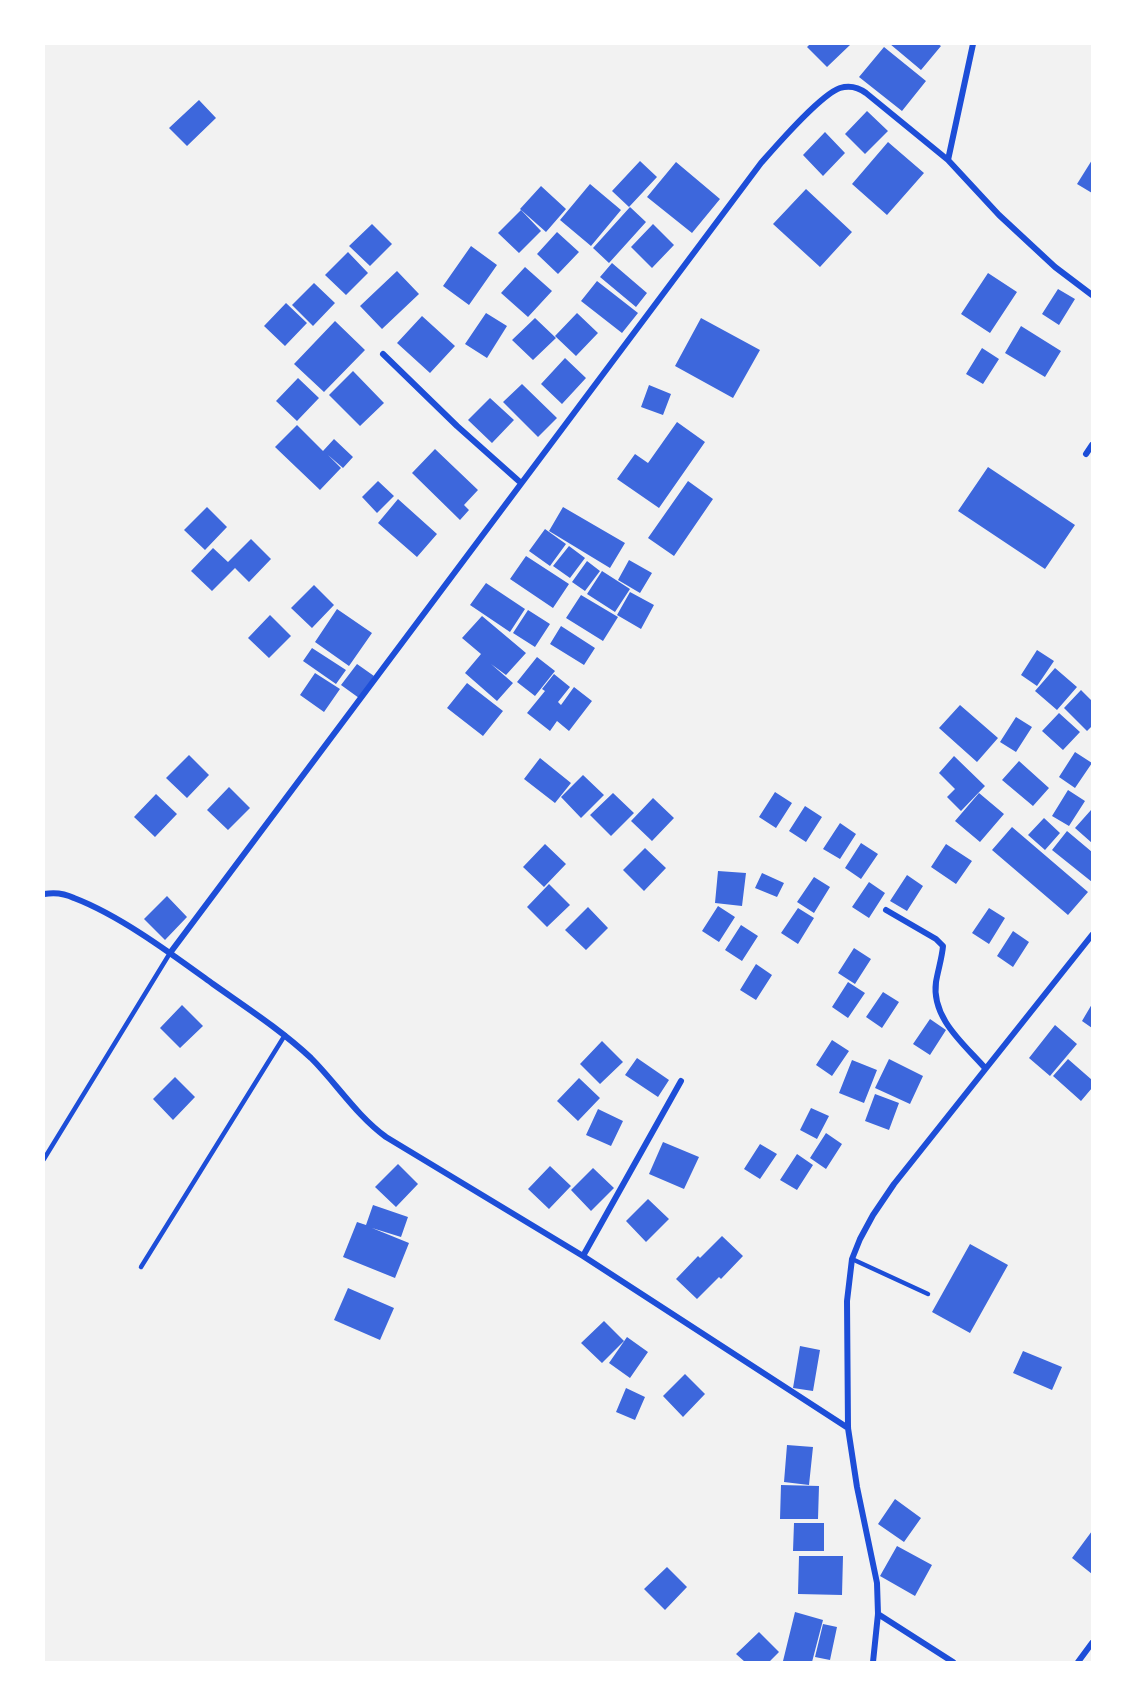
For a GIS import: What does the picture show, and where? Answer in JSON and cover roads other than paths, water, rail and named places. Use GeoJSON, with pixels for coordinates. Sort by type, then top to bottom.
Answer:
{"type":"FeatureCollection","features":[{"type":"Feature","properties":{"kind":"street"},"geometry":{"type":"LineString","coordinates":[[948,160],[973,44]]}},
{"type":"Feature","properties":{"kind":"street"},"geometry":{"type":"LineString","coordinates":[[170,952],[761,163],[824,97],[838,88],[851,86],[859,88],[948,160],[999,215],[1055,267],[1092,295]]}},
{"type":"Feature","properties":{"kind":"street"},"geometry":{"type":"LineString","coordinates":[[383,354],[521,483]]}},
{"type":"Feature","properties":{"kind":"street"},"geometry":{"type":"LineString","coordinates":[[1086,454],[1092,445]]}},
{"type":"Feature","properties":{"kind":"street"},"geometry":{"type":"LineString","coordinates":[[44,894],[56,892],[75,898],[113,917],[170,952],[285,1035],[312,1060],[368,1124],[386,1137],[584,1256],[848,1428]]}},
{"type":"Feature","properties":{"kind":"street"},"geometry":{"type":"LineString","coordinates":[[886,910],[936,939],[943,946],[935,994],[939,1012],[948,1026],[985,1068]]}},
{"type":"Feature","properties":{"kind":"street"},"geometry":{"type":"LineString","coordinates":[[873,1662],[878,1614],[877,1583],[848,1428],[847,1301],[852,1259],[873,1215],[894,1184],[1092,935]]}},
{"type":"Feature","properties":{"kind":"street"},"geometry":{"type":"LineString","coordinates":[[584,1256],[681,1081]]}},
{"type":"Feature","properties":{"kind":"street"},"geometry":{"type":"LineString","coordinates":[[878,1614],[953,1662]]}},
{"type":"Feature","properties":{"kind":"street"},"geometry":{"type":"LineString","coordinates":[[1078,1662],[1092,1643]]}},
{"type":"Feature","properties":{"kind":"lane"},"geometry":{"type":"LineString","coordinates":[[44,1159],[170,952]]}},
{"type":"Feature","properties":{"kind":"lane"},"geometry":{"type":"LineString","coordinates":[[141,1267],[285,1035]]}},
{"type":"Feature","properties":{"kind":"lane"},"geometry":{"type":"LineString","coordinates":[[852,1259],[928,1294]]}}]}
